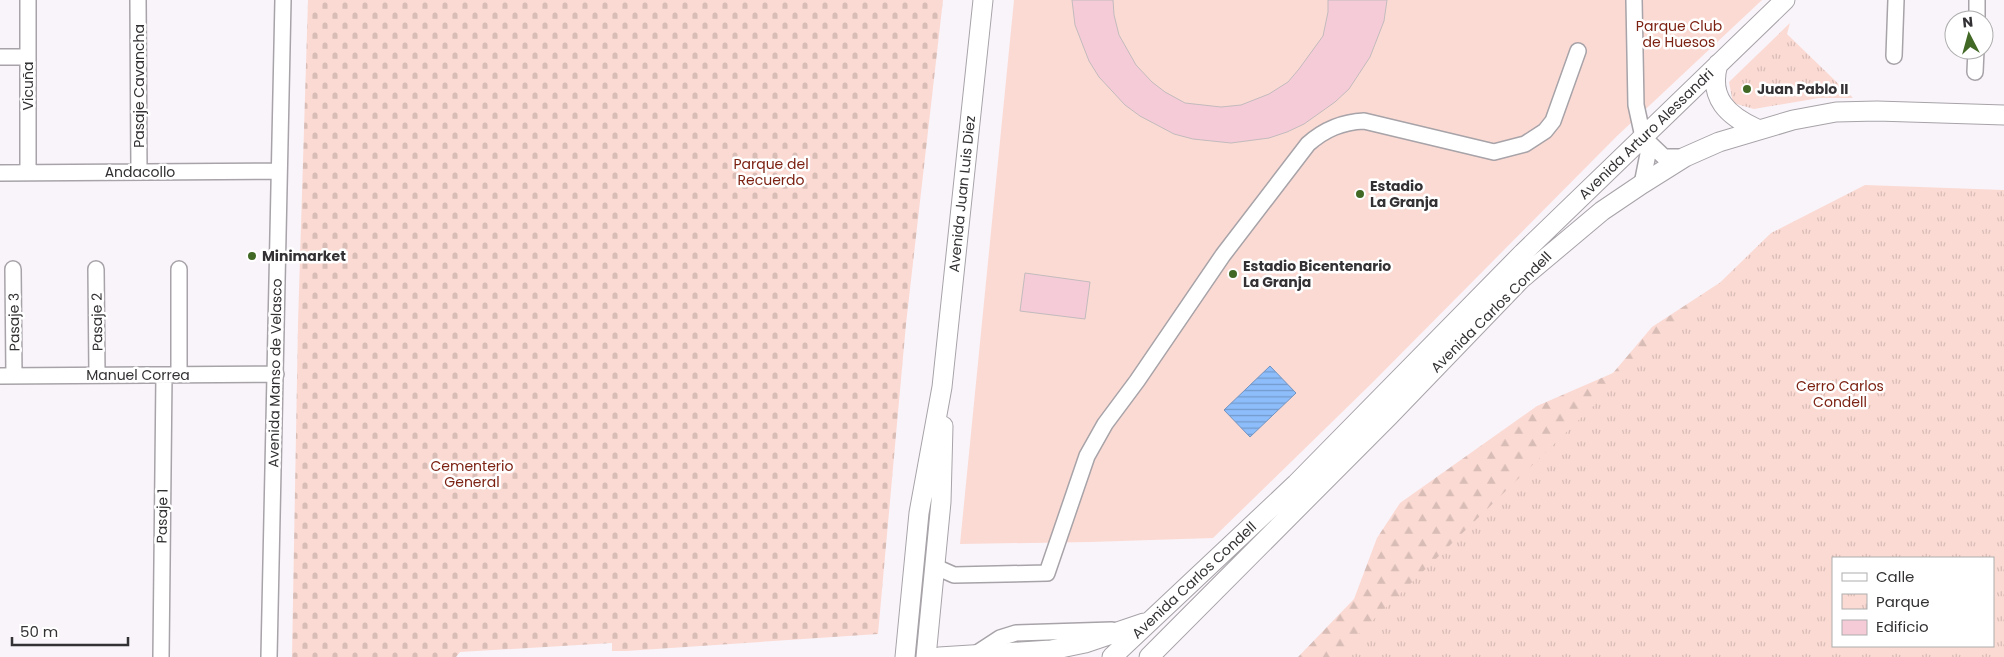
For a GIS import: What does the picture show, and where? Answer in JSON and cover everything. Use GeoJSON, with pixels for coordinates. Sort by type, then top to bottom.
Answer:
{"type":"FeatureCollection","features":[{"type":"Feature","properties":{"kind":"main road","name":"Avenida Juan Luis Diez"},"geometry":{"type":"LineString","coordinates":[[905,657],[920,513],[942,387],[983,0]]}},
{"type":"Feature","properties":{"kind":"main road","name":"Avenida Arturo Alessandri"},"geometry":{"type":"LineString","coordinates":[[1571,205],[1645,139],[1718,64],[1785,0]]}},
{"type":"Feature","properties":{"kind":"main road"},"geometry":{"type":"LineString","coordinates":[[1718,64],[1715,79],[1721,101],[1738,120],[1756,129]]}},
{"type":"Feature","properties":{"kind":"main road","name":"Avenida Carlos Condell"},"geometry":{"type":"LineString","coordinates":[[1149,657],[1375,430],[1521,279],[1602,211],[1642,184],[1685,158],[1719,142],[1756,129],[1793,120],[1836,112],[1877,111],[2004,116]]}},
{"type":"Feature","properties":{"kind":"main road","name":"Avenida Carlos Condell"},"geometry":{"type":"LineString","coordinates":[[1112,657],[1147,622],[1296,484],[1571,205]]}},
{"type":"Feature","properties":{"kind":"main road","name":"Avenida Juan Luis Diez"},"geometry":{"type":"LineString","coordinates":[[926,657],[936,567],[942,472],[942,387]]}},
{"type":"Feature","properties":{"kind":"main road"},"geometry":{"type":"LineString","coordinates":[[939,657],[1051,650],[1085,643],[1147,622]]}},
{"type":"Feature","properties":{"kind":"street","name":"Vicuña"},"geometry":{"type":"LineString","coordinates":[[28,0],[28,172]]}},
{"type":"Feature","properties":{"kind":"street","name":"Pasaje Cavancha"},"geometry":{"type":"LineString","coordinates":[[138,0],[139,172]]}},
{"type":"Feature","properties":{"kind":"street","name":"Avenida Manso de Velasco"},"geometry":{"type":"LineString","coordinates":[[269,657],[283,0]]}},
{"type":"Feature","properties":{"kind":"street"},"geometry":{"type":"LineString","coordinates":[[1634,0],[1636,105],[1648,154],[1642,184]]}},
{"type":"Feature","properties":{"kind":"street"},"geometry":{"type":"LineString","coordinates":[[1894,56],[1896,0]]}},
{"type":"Feature","properties":{"kind":"street"},"geometry":{"type":"LineString","coordinates":[[936,567],[954,574],[1047,573],[1087,456],[1105,424],[1137,382],[1223,255],[1308,144],[1316,137],[1339,125],[1364,121],[1494,152],[1515,148],[1536,138],[1553,121],[1578,51]]}},
{"type":"Feature","properties":{"kind":"street"},"geometry":{"type":"LineString","coordinates":[[0,57],[28,57]]}},
{"type":"Feature","properties":{"kind":"street"},"geometry":{"type":"LineString","coordinates":[[1975,72],[1976,60]]}},
{"type":"Feature","properties":{"kind":"street"},"geometry":{"type":"LineString","coordinates":[[1645,139],[1664,157],[1685,158]]}},
{"type":"Feature","properties":{"kind":"street","name":"Andacollo"},"geometry":{"type":"LineString","coordinates":[[0,173],[279,171]]}},
{"type":"Feature","properties":{"kind":"street","name":"Pasaje 3"},"geometry":{"type":"LineString","coordinates":[[7,376],[13,268]]}},
{"type":"Feature","properties":{"kind":"street","name":"Pasaje 2"},"geometry":{"type":"LineString","coordinates":[[96,269],[97,375]]}},
{"type":"Feature","properties":{"kind":"street","name":"Pasaje 1"},"geometry":{"type":"LineString","coordinates":[[161,657],[171,374],[179,269]]}},
{"type":"Feature","properties":{"kind":"street","name":"Manuel Correa"},"geometry":{"type":"LineString","coordinates":[[7,376],[276,374]]}},
{"type":"Feature","properties":{"kind":"green space","name":"Cementerio General"},"geometry":{"type":"Polygon","coordinates":[[[308,0],[943,0],[906,324],[878,634],[626,651],[612,651],[612,643],[460,652],[456,657],[292,657],[298,323],[308,0]]]}},
{"type":"Feature","properties":{"kind":"green space","name":"Estadio Bicentenario La Granja"},"geometry":{"type":"Polygon","coordinates":[[[1014,0],[1762,0],[1617,136],[1372,383],[1213,538],[960,544],[1014,0]]]}},
{"type":"Feature","properties":{"kind":"green space"},"geometry":{"type":"Polygon","coordinates":[[[1790,23],[1787,34],[1853,98],[1819,98],[1754,109],[1733,103],[1729,82],[1790,23]]]}},
{"type":"Feature","properties":{"kind":"green space","name":"Cerro Carlos Condell"},"geometry":{"type":"Polygon","coordinates":[[[1865,185],[2004,190],[2004,657],[1335,657],[1771,233],[1865,185]]]}},
{"type":"Feature","properties":{"kind":"green space"},"geometry":{"type":"Polygon","coordinates":[[[1779,244],[1463,657],[1298,657],[1354,599],[1377,538],[1400,503],[1537,406],[1613,373],[1652,327],[1779,244]]]}},
{"type":"Feature","properties":{"kind":"water"},"geometry":{"type":"Polygon","coordinates":[[[1270,366],[1296,393],[1250,437],[1224,410],[1270,366]]]}},
{"type":"Feature","properties":{"kind":"building"},"geometry":{"type":"Polygon","coordinates":[[[1072,0],[1113,0],[1114,15],[1119,35],[1136,65],[1152,82],[1185,103],[1221,107],[1241,105],[1269,94],[1288,82],[1323,36],[1328,12],[1328,0],[1387,0],[1384,21],[1370,57],[1349,89],[1335,102],[1304,124],[1287,132],[1269,138],[1231,143],[1193,139],[1174,134],[1140,116],[1125,105],[1099,77],[1089,61],[1075,25],[1072,0]]]}},
{"type":"Feature","properties":{"kind":"building"},"geometry":{"type":"Polygon","coordinates":[[[1025,273],[1090,282],[1085,319],[1020,311],[1025,273]]]}},
{"type":"Feature","properties":{"kind":"place","name":"Juan Pablo II"},"geometry":{"type":"Point","coordinates":[1747,89]}},
{"type":"Feature","properties":{"kind":"place","name":"Estadio La Granja"},"geometry":{"type":"Point","coordinates":[1360,194]}},
{"type":"Feature","properties":{"kind":"place","name":"Minimarket"},"geometry":{"type":"Point","coordinates":[252,256]}},
{"type":"Feature","properties":{"kind":"place","name":"Estadio Bicentenario La Granja"},"geometry":{"type":"Point","coordinates":[1233,274]}},
{"type":"Feature","properties":{"kind":"park label","name":"Parque Club de Huesos"},"geometry":{"type":"Point","coordinates":[1679,34]}},
{"type":"Feature","properties":{"kind":"park label","name":"Parque del Recuerdo"},"geometry":{"type":"Point","coordinates":[771,172]}}]}
